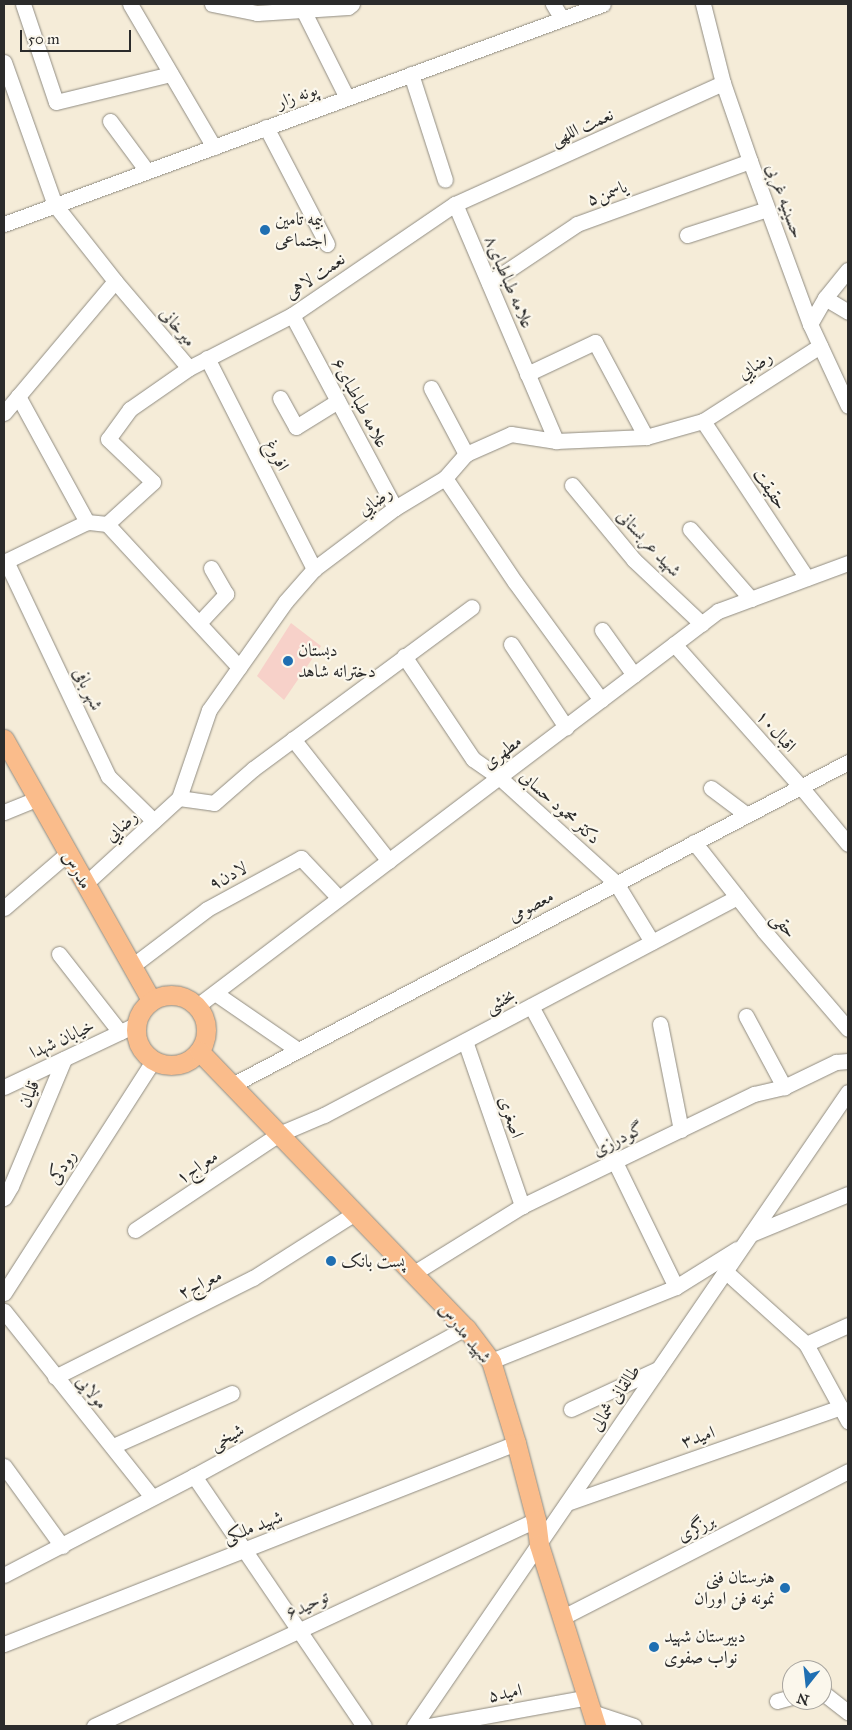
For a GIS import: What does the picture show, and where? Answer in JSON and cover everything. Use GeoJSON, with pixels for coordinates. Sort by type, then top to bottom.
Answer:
{"type":"FeatureCollection","features":[{"type":"Feature","properties":{"kind":"main road","name":"مدرس"},"geometry":{"type":"LineString","coordinates":[[7,750],[38,799],[151,1000]]}},
{"type":"Feature","properties":{"kind":"main road"},"geometry":{"type":"LineString","coordinates":[[170,994],[190,1000],[197,1006],[206,1023],[204,1043],[200,1051],[183,1064],[173,1066],[153,1060],[139,1046],[128,1029],[151,1000],[170,994]]}},
{"type":"Feature","properties":{"kind":"main road","name":"شهید مدرس"},"geometry":{"type":"LineString","coordinates":[[200,1051],[466,1328],[491,1361],[516,1443],[536,1520],[539,1546],[592,1712]]}},
{"type":"Feature","properties":{"kind":"street"},"geometry":{"type":"LineString","coordinates":[[23,4],[56,102],[171,74]]}},
{"type":"Feature","properties":{"kind":"street"},"geometry":{"type":"LineString","coordinates":[[130,4],[214,146]]}},
{"type":"Feature","properties":{"kind":"street"},"geometry":{"type":"LineString","coordinates":[[212,4],[257,13],[348,7],[352,4]]}},
{"type":"Feature","properties":{"kind":"street"},"geometry":{"type":"LineString","coordinates":[[553,4],[562,19]]}},
{"type":"Feature","properties":{"kind":"street","name":"پونه زار"},"geometry":{"type":"LineString","coordinates":[[4,224],[603,4]]}},
{"type":"Feature","properties":{"kind":"street","name":"حسینیه غربی"},"geometry":{"type":"LineString","coordinates":[[703,4],[723,83],[767,209],[810,324],[848,406]]}},
{"type":"Feature","properties":{"kind":"street"},"geometry":{"type":"LineString","coordinates":[[302,10],[347,98]]}},
{"type":"Feature","properties":{"kind":"street","name":"میرخانی"},"geometry":{"type":"LineString","coordinates":[[4,62],[55,205],[115,281],[189,368],[130,409],[108,439],[153,482],[107,524]]}},
{"type":"Feature","properties":{"kind":"street"},"geometry":{"type":"LineString","coordinates":[[411,74],[445,180]]}},
{"type":"Feature","properties":{"kind":"street","name":"نعمت اللهی"},"geometry":{"type":"LineString","coordinates":[[455,204],[723,83]]}},
{"type":"Feature","properties":{"kind":"street"},"geometry":{"type":"LineString","coordinates":[[110,121],[147,172]]}},
{"type":"Feature","properties":{"kind":"street"},"geometry":{"type":"LineString","coordinates":[[266,127],[327,244]]}},
{"type":"Feature","properties":{"kind":"street","name":"یاسمن۵"},"geometry":{"type":"LineString","coordinates":[[489,283],[577,224],[750,161]]}},
{"type":"Feature","properties":{"kind":"street","name":"علامه طباطبای۸"},"geometry":{"type":"LineString","coordinates":[[455,204],[556,440]]}},
{"type":"Feature","properties":{"kind":"street","name":"نعمت لاهی"},"geometry":{"type":"LineString","coordinates":[[189,368],[292,314],[455,204]]}},
{"type":"Feature","properties":{"kind":"street"},"geometry":{"type":"LineString","coordinates":[[687,235],[767,209]]}},
{"type":"Feature","properties":{"kind":"street"},"geometry":{"type":"LineString","coordinates":[[810,324],[825,298],[848,270]]}},
{"type":"Feature","properties":{"kind":"street"},"geometry":{"type":"LineString","coordinates":[[4,413],[115,281]]}},
{"type":"Feature","properties":{"kind":"street"},"geometry":{"type":"LineString","coordinates":[[825,298],[848,312]]}},
{"type":"Feature","properties":{"kind":"street","name":"علامه طباطبای۶"},"geometry":{"type":"LineString","coordinates":[[292,314],[395,508]]}},
{"type":"Feature","properties":{"kind":"street"},"geometry":{"type":"LineString","coordinates":[[527,374],[595,342],[646,437]]}},
{"type":"Feature","properties":{"kind":"street","name":"رضایي"},"geometry":{"type":"LineString","coordinates":[[86,884],[179,798],[209,710],[286,601],[314,569],[395,508],[445,478],[466,454],[511,434],[556,440],[646,437],[703,421],[820,346]]}},
{"type":"Feature","properties":{"kind":"street","name":"افروغ"},"geometry":{"type":"LineString","coordinates":[[207,358],[314,569]]}},
{"type":"Feature","properties":{"kind":"street"},"geometry":{"type":"LineString","coordinates":[[431,388],[466,454]]}},
{"type":"Feature","properties":{"kind":"street"},"geometry":{"type":"LineString","coordinates":[[18,396],[87,522]]}},
{"type":"Feature","properties":{"kind":"street"},"geometry":{"type":"LineString","coordinates":[[280,398],[296,427],[338,401]]}},
{"type":"Feature","properties":{"kind":"street","name":"حقیقت"},"geometry":{"type":"LineString","coordinates":[[703,421],[807,578]]}},
{"type":"Feature","properties":{"kind":"street"},"geometry":{"type":"LineString","coordinates":[[445,478],[515,582],[601,700]]}},
{"type":"Feature","properties":{"kind":"street","name":"شهید عربستانی"},"geometry":{"type":"LineString","coordinates":[[572,485],[634,560],[702,624]]}},
{"type":"Feature","properties":{"kind":"street"},"geometry":{"type":"LineString","coordinates":[[5,562],[87,522],[107,524],[239,667]]}},
{"type":"Feature","properties":{"kind":"street"},"geometry":{"type":"LineString","coordinates":[[690,529],[751,599]]}},
{"type":"Feature","properties":{"kind":"street","name":"شهر بافی"},"geometry":{"type":"LineString","coordinates":[[5,562],[108,776],[154,821]]}},
{"type":"Feature","properties":{"kind":"street","name":"مطهری"},"geometry":{"type":"LineString","coordinates":[[197,1006],[718,611],[848,563]]}},
{"type":"Feature","properties":{"kind":"street"},"geometry":{"type":"LineString","coordinates":[[198,623],[226,594],[211,568]]}},
{"type":"Feature","properties":{"kind":"street"},"geometry":{"type":"LineString","coordinates":[[179,798],[214,803],[253,769],[472,607]]}},
{"type":"Feature","properties":{"kind":"street"},"geometry":{"type":"LineString","coordinates":[[602,630],[634,675]]}},
{"type":"Feature","properties":{"kind":"street"},"geometry":{"type":"LineString","coordinates":[[511,644],[566,727]]}},
{"type":"Feature","properties":{"kind":"street","name":"اقبال۱۰"},"geometry":{"type":"LineString","coordinates":[[674,644],[801,786],[848,844]]}},
{"type":"Feature","properties":{"kind":"street","name":"دکتر محمود حسابی"},"geometry":{"type":"LineString","coordinates":[[404,656],[473,759],[499,777],[616,883],[652,942]]}},
{"type":"Feature","properties":{"kind":"street"},"geometry":{"type":"LineString","coordinates":[[293,739],[389,861]]}},
{"type":"Feature","properties":{"kind":"street","name":"معصومی"},"geometry":{"type":"LineString","coordinates":[[232,1085],[848,762]]}},
{"type":"Feature","properties":{"kind":"street"},"geometry":{"type":"LineString","coordinates":[[711,788],[747,815]]}},
{"type":"Feature","properties":{"kind":"street"},"geometry":{"type":"LineString","coordinates":[[4,812],[38,799]]}},
{"type":"Feature","properties":{"kind":"street","name":"حقی"},"geometry":{"type":"LineString","coordinates":[[694,842],[737,897],[848,1030]]}},
{"type":"Feature","properties":{"kind":"street"},"geometry":{"type":"LineString","coordinates":[[4,908],[68,853]]}},
{"type":"Feature","properties":{"kind":"street","name":"لادن۹"},"geometry":{"type":"LineString","coordinates":[[132,966],[207,909],[301,858],[339,898]]}},
{"type":"Feature","properties":{"kind":"street","name":"بخشی"},"geometry":{"type":"LineString","coordinates":[[279,1134],[324,1115],[737,897]]}},
{"type":"Feature","properties":{"kind":"street"},"geometry":{"type":"LineString","coordinates":[[59,954],[128,1029]]}},
{"type":"Feature","properties":{"kind":"street"},"geometry":{"type":"LineString","coordinates":[[215,993],[298,1050]]}},
{"type":"Feature","properties":{"kind":"street"},"geometry":{"type":"LineString","coordinates":[[531,1006],[614,1162],[676,1286]]}},
{"type":"Feature","properties":{"kind":"street"},"geometry":{"type":"LineString","coordinates":[[746,1016],[784,1087]]}},
{"type":"Feature","properties":{"kind":"street"},"geometry":{"type":"LineString","coordinates":[[660,1024],[681,1130]]}},
{"type":"Feature","properties":{"kind":"street","name":"خیابان شهدا"},"geometry":{"type":"LineString","coordinates":[[4,1087],[128,1029]]}},
{"type":"Feature","properties":{"kind":"street","name":"اصغری"},"geometry":{"type":"LineString","coordinates":[[465,1041],[522,1206]]}},
{"type":"Feature","properties":{"kind":"street","name":"قلیان"},"geometry":{"type":"LineString","coordinates":[[4,1198],[12,1186],[64,1059]]}},
{"type":"Feature","properties":{"kind":"street","name":"رودکی"},"geometry":{"type":"LineString","coordinates":[[4,1293],[153,1060]]}},
{"type":"Feature","properties":{"kind":"street","name":"گودرزی"},"geometry":{"type":"LineString","coordinates":[[414,1273],[522,1206],[754,1094],[784,1087],[836,1062],[848,1061]]}},
{"type":"Feature","properties":{"kind":"street","name":"طالقانی شمالی"},"geometry":{"type":"LineString","coordinates":[[414,1726],[848,1092]]}},
{"type":"Feature","properties":{"kind":"street","name":"معراج۱"},"geometry":{"type":"LineString","coordinates":[[135,1230],[279,1134]]}},
{"type":"Feature","properties":{"kind":"street"},"geometry":{"type":"LineString","coordinates":[[491,1361],[676,1286],[747,1240],[848,1194]]}},
{"type":"Feature","properties":{"kind":"street","name":"معراج۲"},"geometry":{"type":"LineString","coordinates":[[55,1377],[253,1278],[355,1213]]}},
{"type":"Feature","properties":{"kind":"street"},"geometry":{"type":"LineString","coordinates":[[726,1271],[806,1344],[848,1421]]}},
{"type":"Feature","properties":{"kind":"street","name":"مولایی"},"geometry":{"type":"LineString","coordinates":[[4,1311],[151,1496]]}},
{"type":"Feature","properties":{"kind":"street"},"geometry":{"type":"LineString","coordinates":[[806,1344],[848,1325]]}},
{"type":"Feature","properties":{"kind":"street","name":"شیخی"},"geometry":{"type":"LineString","coordinates":[[4,1575],[62,1546],[151,1496],[194,1476],[466,1328]]}},
{"type":"Feature","properties":{"kind":"street"},"geometry":{"type":"LineString","coordinates":[[571,1409],[658,1369]]}},
{"type":"Feature","properties":{"kind":"street"},"geometry":{"type":"LineString","coordinates":[[113,1446],[232,1393]]}},
{"type":"Feature","properties":{"kind":"street","name":"امید۳"},"geometry":{"type":"LineString","coordinates":[[567,1503],[841,1407]]}},
{"type":"Feature","properties":{"kind":"street","name":"شهید ملکی"},"geometry":{"type":"LineString","coordinates":[[4,1644],[516,1443]]}},
{"type":"Feature","properties":{"kind":"street"},"geometry":{"type":"LineString","coordinates":[[4,1466],[62,1546]]}},
{"type":"Feature","properties":{"kind":"street","name":"برزگری"},"geometry":{"type":"LineString","coordinates":[[562,1618],[848,1471]]}},
{"type":"Feature","properties":{"kind":"street"},"geometry":{"type":"LineString","coordinates":[[194,1476],[364,1726]]}},
{"type":"Feature","properties":{"kind":"street","name":"توحید۶"},"geometry":{"type":"LineString","coordinates":[[94,1726],[536,1520]]}},
{"type":"Feature","properties":{"kind":"street"},"geometry":{"type":"LineString","coordinates":[[777,1702],[782,1700]]}},
{"type":"Feature","properties":{"kind":"street"},"geometry":{"type":"LineString","coordinates":[[832,1700],[848,1712]]}},
{"type":"Feature","properties":{"kind":"street"},"geometry":{"type":"LineString","coordinates":[[592,1712],[634,1726]]}},
{"type":"Feature","properties":{"kind":"street","name":"امید۵"},"geometry":{"type":"LineString","coordinates":[[429,1726],[592,1712]]}},
{"type":"Feature","properties":{"kind":"shaded area","name":"دبستان دخترانه شاهد"},"geometry":{"type":"Polygon","coordinates":[[[291,623],[321,646],[284,700],[257,676],[291,623]]]}},
{"type":"Feature","properties":{"kind":"place","name":"بیمه تامین اجتماعی"},"geometry":{"type":"Point","coordinates":[265,230]}},
{"type":"Feature","properties":{"kind":"place","name":"دبستان دخترانه شاهد"},"geometry":{"type":"Point","coordinates":[288,661]}},
{"type":"Feature","properties":{"kind":"place","name":"پست بانک"},"geometry":{"type":"Point","coordinates":[331,1261]}},
{"type":"Feature","properties":{"kind":"place","name":"هنرستان فنی نمونه فن اوران"},"geometry":{"type":"Point","coordinates":[785,1588]}},
{"type":"Feature","properties":{"kind":"place","name":"دبیرستان شهید نواب صفوی"},"geometry":{"type":"Point","coordinates":[654,1647]}}]}
